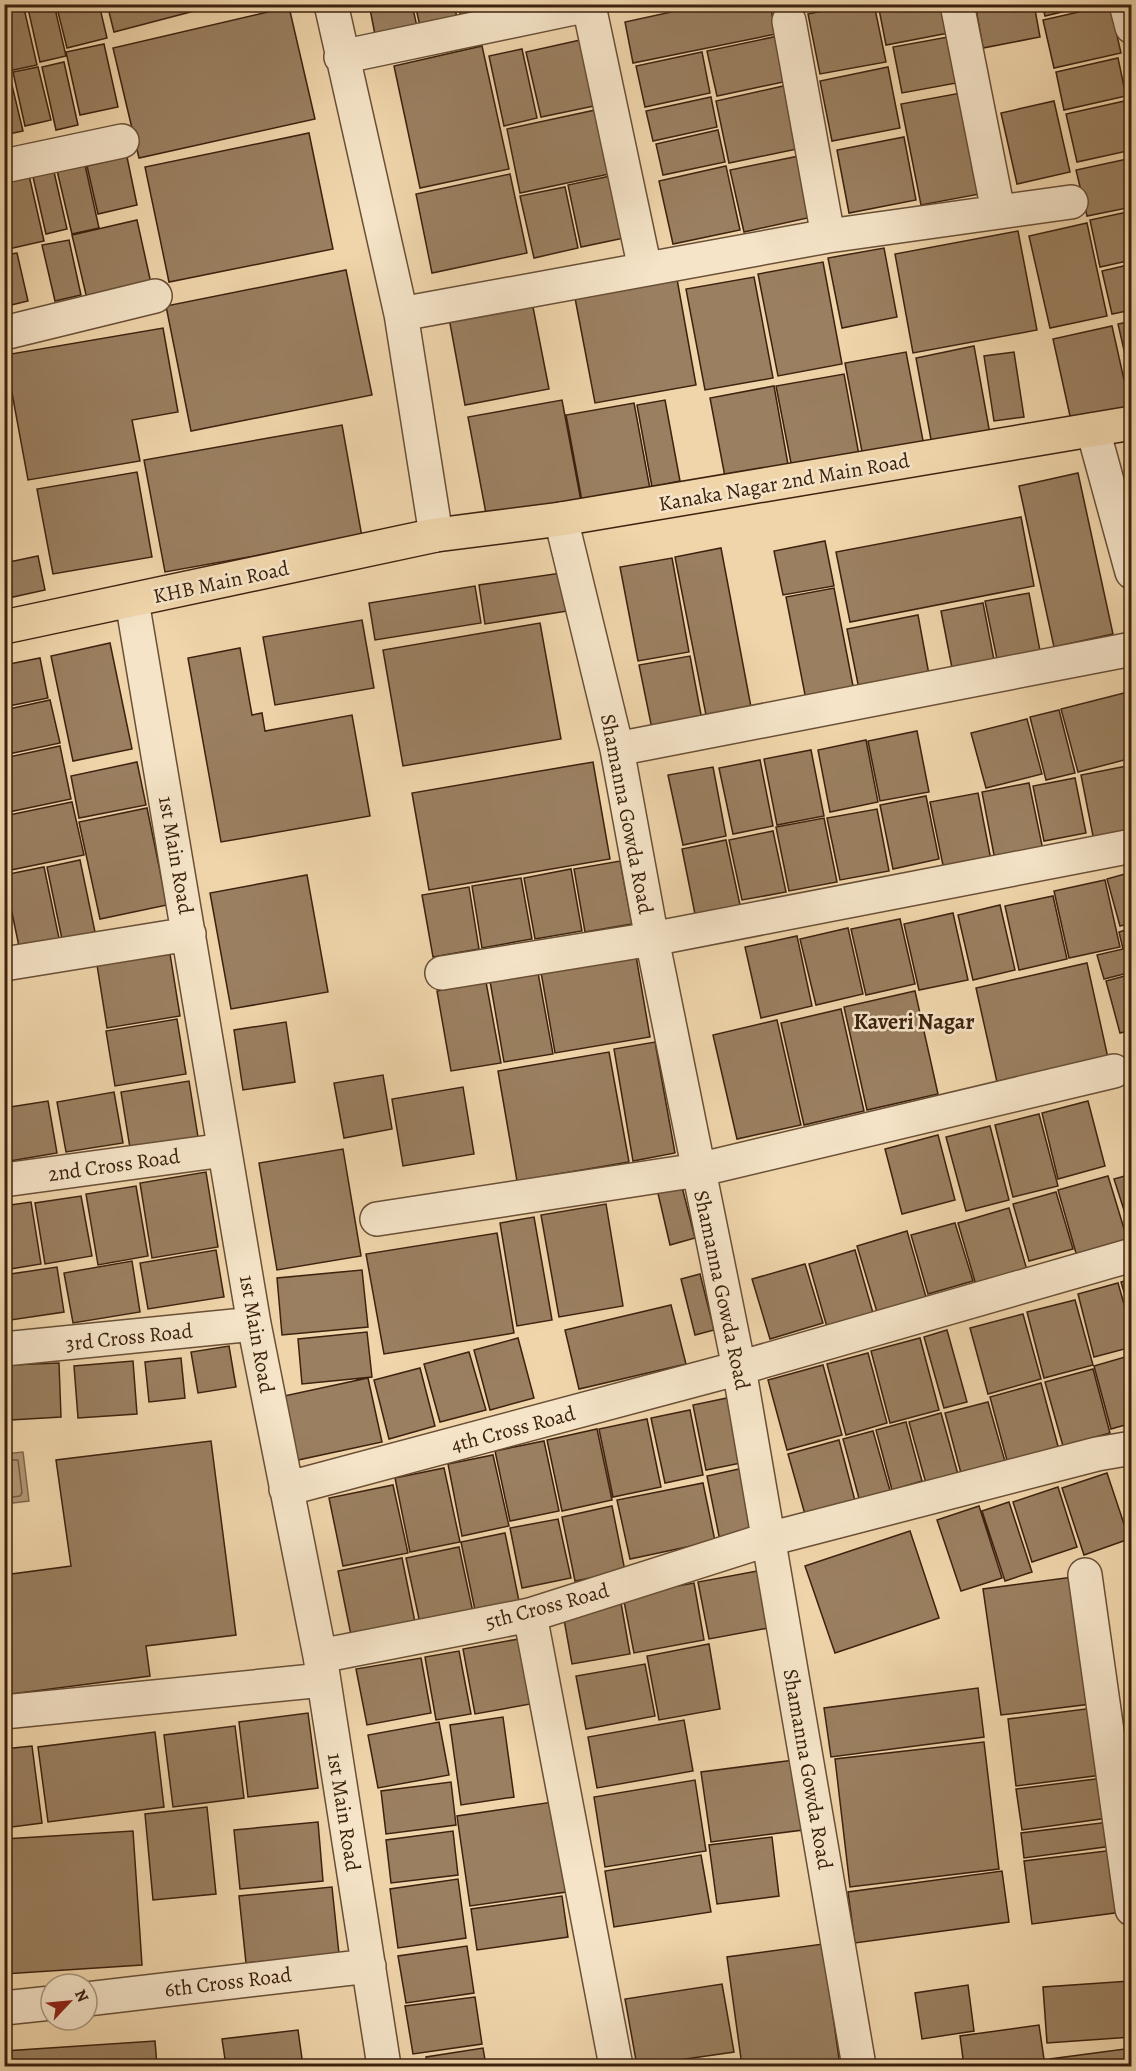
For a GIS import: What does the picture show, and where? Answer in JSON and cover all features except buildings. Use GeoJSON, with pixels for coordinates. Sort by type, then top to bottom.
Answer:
{"type":"FeatureCollection","features":[{"type":"Feature","properties":{"kind":"main road","name":"Kanaka Nagar 2nd Main Road"},"geometry":{"type":"LineString","coordinates":[[436,535],[561,519],[1131,423]]}},
{"type":"Feature","properties":{"kind":"main road","name":"KHB Main Road"},"geometry":{"type":"LineString","coordinates":[[4,627],[436,535]]}},
{"type":"Feature","properties":{"kind":"street"},"geometry":{"type":"LineString","coordinates":[[331,4],[341,57],[401,314],[436,535]]}},
{"type":"Feature","properties":{"kind":"street"},"geometry":{"type":"LineString","coordinates":[[957,4],[998,211]]}},
{"type":"Feature","properties":{"kind":"street"},"geometry":{"type":"LineString","coordinates":[[1126,4],[1131,27]]}},
{"type":"Feature","properties":{"kind":"street"},"geometry":{"type":"LineString","coordinates":[[341,57],[591,5],[645,269]]}},
{"type":"Feature","properties":{"kind":"street"},"geometry":{"type":"LineString","coordinates":[[789,21],[828,236]]}},
{"type":"Feature","properties":{"kind":"street"},"geometry":{"type":"LineString","coordinates":[[4,166],[122,141]]}},
{"type":"Feature","properties":{"kind":"street"},"geometry":{"type":"LineString","coordinates":[[401,314],[828,236],[1071,202]]}},
{"type":"Feature","properties":{"kind":"street"},"geometry":{"type":"LineString","coordinates":[[4,333],[155,296]]}},
{"type":"Feature","properties":{"kind":"street"},"geometry":{"type":"LineString","coordinates":[[1093,430],[1131,572]]}},
{"type":"Feature","properties":{"kind":"street","name":"Shamanna Gowda Road"},"geometry":{"type":"LineString","coordinates":[[561,519],[616,749],[739,1368],[858,2067]]}},
{"type":"Feature","properties":{"kind":"street","name":"1st Main Road"},"geometry":{"type":"LineString","coordinates":[[132,601],[254,1324],[322,1668],[384,2067]]}},
{"type":"Feature","properties":{"kind":"street"},"geometry":{"type":"LineString","coordinates":[[616,749],[1131,649]]}},
{"type":"Feature","properties":{"kind":"street"},"geometry":{"type":"LineString","coordinates":[[442,972],[652,939],[1131,846]]}},
{"type":"Feature","properties":{"kind":"street"},"geometry":{"type":"LineString","coordinates":[[9,963],[189,934]]}},
{"type":"Feature","properties":{"kind":"street"},"geometry":{"type":"LineString","coordinates":[[376,1219],[698,1170],[1114,1071]]}},
{"type":"Feature","properties":{"kind":"street","name":"2nd Cross Road"},"geometry":{"type":"LineString","coordinates":[[4,1180],[224,1150]]}},
{"type":"Feature","properties":{"kind":"street","name":"4th Cross Road"},"geometry":{"type":"LineString","coordinates":[[286,1489],[739,1368],[1131,1255]]}},
{"type":"Feature","properties":{"kind":"street","name":"3rd Cross Road"},"geometry":{"type":"LineString","coordinates":[[4,1349],[254,1324]]}},
{"type":"Feature","properties":{"kind":"street","name":"5th Cross Road"},"geometry":{"type":"LineString","coordinates":[[4,1712],[322,1668],[530,1615],[769,1539],[1098,1454],[1131,1448]]}},
{"type":"Feature","properties":{"kind":"street"},"geometry":{"type":"LineString","coordinates":[[1085,1575],[1131,1909]]}},
{"type":"Feature","properties":{"kind":"street"},"geometry":{"type":"LineString","coordinates":[[530,1615],[616,2067]]}},
{"type":"Feature","properties":{"kind":"street","name":"6th Cross Road"},"geometry":{"type":"LineString","coordinates":[[99,1998],[369,1966]]}},
{"type":"Feature","properties":{"kind":"street"},"geometry":{"type":"LineString","coordinates":[[4,2008],[39,2004]]}},
{"type":"Feature","properties":{"kind":"water"},"geometry":{"type":"Polygon","coordinates":[[[23,1452],[29,1501],[5,1504],[5,1454],[23,1452]]]}},
{"type":"Feature","properties":{"kind":"district","name":"Kaveri Nagar"},"geometry":{"type":"Point","coordinates":[914,1022]}}]}
